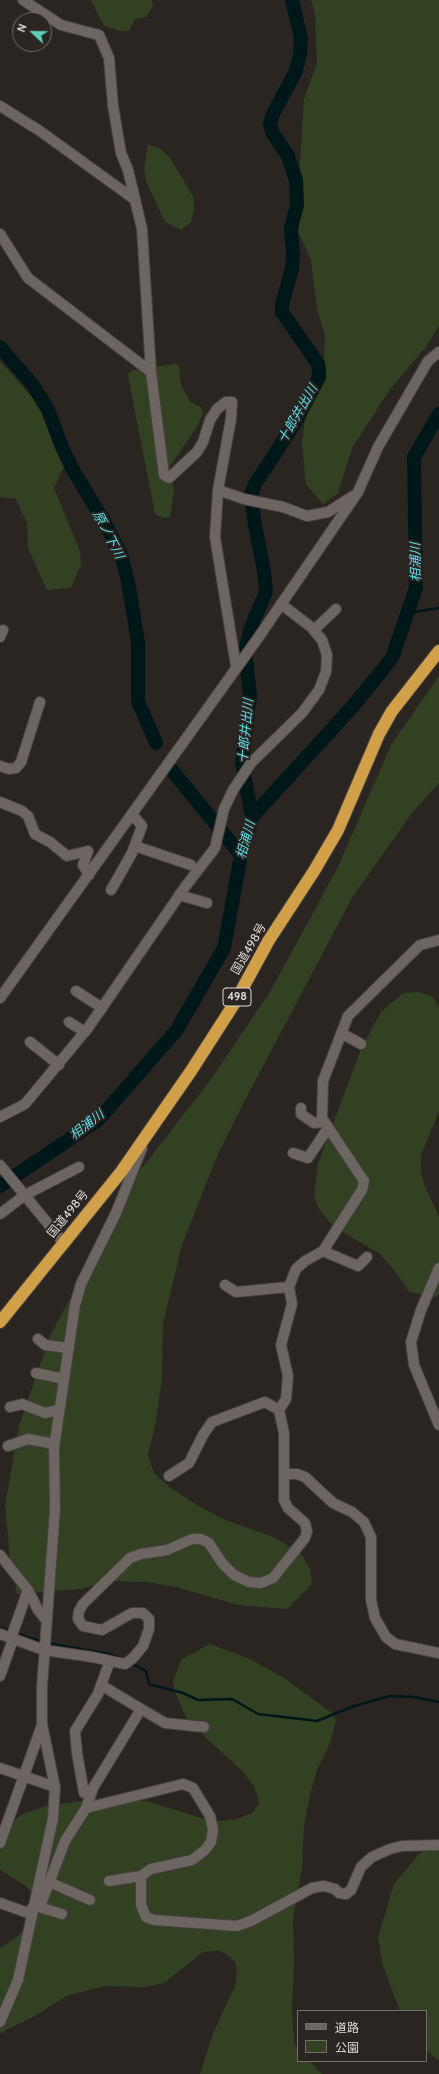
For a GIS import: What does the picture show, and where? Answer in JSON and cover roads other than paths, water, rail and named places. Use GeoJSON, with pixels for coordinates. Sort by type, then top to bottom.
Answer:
{"type":"FeatureCollection","features":[{"type":"Feature","properties":{"kind":"highway","name":"国道498号"},"geometry":{"type":"LineString","coordinates":[[0,1322],[121,1172],[215,1034],[269,940],[314,871],[338,830],[379,734],[392,710],[439,651]]}},
{"type":"Feature","properties":{"kind":"street"},"geometry":{"type":"LineString","coordinates":[[23,0],[61,25],[99,35],[109,58],[113,106],[121,153],[128,170],[142,229],[151,372],[164,475],[169,478],[197,452],[203,442],[210,420],[217,408],[226,402],[232,402],[231,419],[218,490],[215,537],[236,666]]}},
{"type":"Feature","properties":{"kind":"street"},"geometry":{"type":"LineString","coordinates":[[0,106],[40,131],[134,198]]}},
{"type":"Feature","properties":{"kind":"street"},"geometry":{"type":"LineString","coordinates":[[0,234],[28,278],[151,372]]}},
{"type":"Feature","properties":{"kind":"street"},"geometry":{"type":"LineString","coordinates":[[0,998],[89,875],[151,784],[258,638],[358,492],[378,447],[428,361],[439,352]]}},
{"type":"Feature","properties":{"kind":"street"},"geometry":{"type":"LineString","coordinates":[[218,490],[244,499],[283,507],[306,516],[328,512],[358,492]]}},
{"type":"Feature","properties":{"kind":"street"},"geometry":{"type":"LineString","coordinates":[[0,1117],[25,1104],[85,1032],[179,895],[215,848],[224,809],[251,763],[302,713],[319,690],[326,672],[327,655],[322,640],[314,630],[281,604]]}},
{"type":"Feature","properties":{"kind":"street"},"geometry":{"type":"LineString","coordinates":[[314,630],[336,609]]}},
{"type":"Feature","properties":{"kind":"street"},"geometry":{"type":"LineString","coordinates":[[0,766],[9,769],[16,768],[21,762],[40,702]]}},
{"type":"Feature","properties":{"kind":"street"},"geometry":{"type":"LineString","coordinates":[[0,802],[22,811],[28,816],[36,834],[50,842],[67,856],[88,851],[83,865],[89,875]]}},
{"type":"Feature","properties":{"kind":"street"},"geometry":{"type":"LineString","coordinates":[[111,890],[135,846],[142,826],[132,814]]}},
{"type":"Feature","properties":{"kind":"street"},"geometry":{"type":"LineString","coordinates":[[135,846],[191,865]]}},
{"type":"Feature","properties":{"kind":"street"},"geometry":{"type":"LineString","coordinates":[[179,895],[207,903]]}},
{"type":"Feature","properties":{"kind":"street"},"geometry":{"type":"LineString","coordinates":[[0,1634],[13,1635],[44,1649],[92,1656],[110,1661],[129,1661],[143,1646],[149,1629],[149,1619],[144,1613],[132,1612],[102,1630],[83,1626],[78,1619],[79,1611],[83,1604],[130,1558],[141,1554],[167,1550],[192,1539],[201,1539],[209,1543],[222,1563],[234,1575],[249,1582],[261,1583],[274,1578],[305,1538],[307,1531],[305,1524],[288,1508],[284,1500],[284,1432],[279,1410],[286,1399],[288,1376],[281,1345],[292,1304],[289,1287],[296,1269],[305,1261],[323,1251],[362,1190],[364,1181],[322,1118],[323,1081],[348,1016],[420,945],[439,940]]}},
{"type":"Feature","properties":{"kind":"street"},"geometry":{"type":"LineString","coordinates":[[76,991],[102,1008]]}},
{"type":"Feature","properties":{"kind":"street"},"geometry":{"type":"LineString","coordinates":[[69,1022],[85,1032]]}},
{"type":"Feature","properties":{"kind":"street"},"geometry":{"type":"LineString","coordinates":[[341,1032],[361,1044]]}},
{"type":"Feature","properties":{"kind":"street"},"geometry":{"type":"LineString","coordinates":[[30,1042],[59,1064]]}},
{"type":"Feature","properties":{"kind":"street"},"geometry":{"type":"LineString","coordinates":[[301,1108],[301,1114],[314,1123],[326,1125]]}},
{"type":"Feature","properties":{"kind":"street"},"geometry":{"type":"LineString","coordinates":[[293,1152],[308,1158],[326,1125]]}},
{"type":"Feature","properties":{"kind":"street"},"geometry":{"type":"LineString","coordinates":[[0,2022],[18,1980],[43,1870],[53,1818],[55,1787],[42,1724],[42,1687],[55,1509],[54,1444],[75,1306],[82,1284],[116,1213],[144,1140]]}},
{"type":"Feature","properties":{"kind":"street"},"geometry":{"type":"LineString","coordinates":[[0,1165],[63,1242]]}},
{"type":"Feature","properties":{"kind":"street"},"geometry":{"type":"LineString","coordinates":[[0,1214],[24,1193],[79,1167]]}},
{"type":"Feature","properties":{"kind":"street"},"geometry":{"type":"LineString","coordinates":[[323,1251],[358,1266],[367,1257]]}},
{"type":"Feature","properties":{"kind":"street"},"geometry":{"type":"LineString","coordinates":[[439,1268],[421,1310],[411,1342],[414,1365],[439,1425]]}},
{"type":"Feature","properties":{"kind":"street"},"geometry":{"type":"LineString","coordinates":[[225,1285],[236,1292],[289,1287]]}},
{"type":"Feature","properties":{"kind":"street"},"geometry":{"type":"LineString","coordinates":[[38,1339],[45,1345],[69,1348]]}},
{"type":"Feature","properties":{"kind":"street"},"geometry":{"type":"LineString","coordinates":[[36,1373],[64,1379]]}},
{"type":"Feature","properties":{"kind":"street"},"geometry":{"type":"LineString","coordinates":[[169,1476],[188,1463],[212,1422],[265,1402],[279,1410]]}},
{"type":"Feature","properties":{"kind":"street"},"geometry":{"type":"LineString","coordinates":[[10,1406],[22,1404],[45,1413],[59,1410]]}},
{"type":"Feature","properties":{"kind":"street"},"geometry":{"type":"LineString","coordinates":[[8,1446],[28,1439],[54,1444]]}},
{"type":"Feature","properties":{"kind":"street"},"geometry":{"type":"LineString","coordinates":[[285,1474],[297,1474],[305,1477],[333,1503],[352,1512],[364,1522],[371,1537],[371,1600],[375,1618],[386,1637],[395,1644],[410,1649],[439,1653]]}},
{"type":"Feature","properties":{"kind":"street"},"geometry":{"type":"LineString","coordinates":[[0,1555],[28,1590],[38,1610],[46,1620]]}},
{"type":"Feature","properties":{"kind":"street"},"geometry":{"type":"LineString","coordinates":[[0,1676],[28,1590]]}},
{"type":"Feature","properties":{"kind":"street"},"geometry":{"type":"LineString","coordinates":[[84,1793],[83,1761],[75,1732],[98,1694],[110,1661]]}},
{"type":"Feature","properties":{"kind":"street"},"geometry":{"type":"LineString","coordinates":[[101,1685],[165,1723],[204,1727]]}},
{"type":"Feature","properties":{"kind":"street"},"geometry":{"type":"LineString","coordinates":[[33,1910],[41,1904],[65,1842],[86,1808],[93,1788],[141,1709]]}},
{"type":"Feature","properties":{"kind":"street"},"geometry":{"type":"LineString","coordinates":[[0,1844],[42,1724]]}},
{"type":"Feature","properties":{"kind":"street"},"geometry":{"type":"LineString","coordinates":[[0,1768],[55,1787]]}},
{"type":"Feature","properties":{"kind":"street"},"geometry":{"type":"LineString","coordinates":[[86,1808],[183,1784],[193,1788],[210,1816],[214,1830],[211,1842],[205,1850],[192,1860],[152,1869],[141,1876],[109,1881]]}},
{"type":"Feature","properties":{"kind":"street"},"geometry":{"type":"LineString","coordinates":[[141,1876],[141,1905],[146,1917],[154,1920],[237,1926],[251,1921],[312,1888],[324,1886],[335,1889],[339,1893],[346,1894],[351,1890],[362,1867],[372,1857],[390,1849],[402,1846],[439,1845]]}},
{"type":"Feature","properties":{"kind":"street"},"geometry":{"type":"LineString","coordinates":[[49,1882],[90,1900]]}},
{"type":"Feature","properties":{"kind":"street"},"geometry":{"type":"LineString","coordinates":[[0,1903],[62,1914]]}},
{"type":"Feature","properties":{"kind":"waterway","name":"十郎井出川"},"geometry":{"type":"LineString","coordinates":[[252,817],[242,763],[250,695],[245,651],[251,627],[266,592],[264,571],[251,495],[255,484],[295,423],[319,377],[318,364],[282,312],[282,304],[292,269],[293,255],[291,228],[297,205],[296,180],[288,156],[272,132],[270,123],[273,114],[296,71],[300,54],[301,38],[292,0]]}},
{"type":"Feature","properties":{"kind":"waterway","name":"原ノ下川"},"geometry":{"type":"LineString","coordinates":[[0,347],[33,385],[48,410],[62,447],[73,470],[105,523],[121,555],[128,581],[138,642],[138,701],[156,743]]}},
{"type":"Feature","properties":{"kind":"waterway","name":"十郎井出川"},"geometry":{"type":"LineString","coordinates":[[0,1186],[98,1120],[176,1031],[224,948],[241,855],[252,817],[353,706],[392,658],[416,588],[414,457],[439,414]]}},
{"type":"Feature","properties":{"kind":"waterway"},"geometry":{"type":"LineString","coordinates":[[408,613],[439,608]]}},
{"type":"Feature","properties":{"kind":"waterway","name":"原ノ下川"},"geometry":{"type":"LineString","coordinates":[[171,769],[241,855]]}},
{"type":"Feature","properties":{"kind":"waterway"},"geometry":{"type":"LineString","coordinates":[[0,1628],[10,1631]]}},
{"type":"Feature","properties":{"kind":"waterway"},"geometry":{"type":"LineString","coordinates":[[15,1633],[43,1642]]}},
{"type":"Feature","properties":{"kind":"waterway"},"geometry":{"type":"LineString","coordinates":[[47,1643],[109,1654],[123,1659]]}},
{"type":"Feature","properties":{"kind":"waterway"},"geometry":{"type":"LineString","coordinates":[[131,1663],[146,1671],[149,1684],[183,1693],[198,1700],[232,1699],[258,1714],[317,1721],[354,1706],[390,1696],[414,1697],[439,1702]]}},
{"type":"Feature","properties":{"kind":"water label","name":"相浦川"},"geometry":{"type":"Point","coordinates":[416,562]}},
{"type":"Feature","properties":{"kind":"water label","name":"相浦川"},"geometry":{"type":"Point","coordinates":[246,840]}},
{"type":"Feature","properties":{"kind":"water label","name":"相浦川"},"geometry":{"type":"Point","coordinates":[87,1125]}}]}
